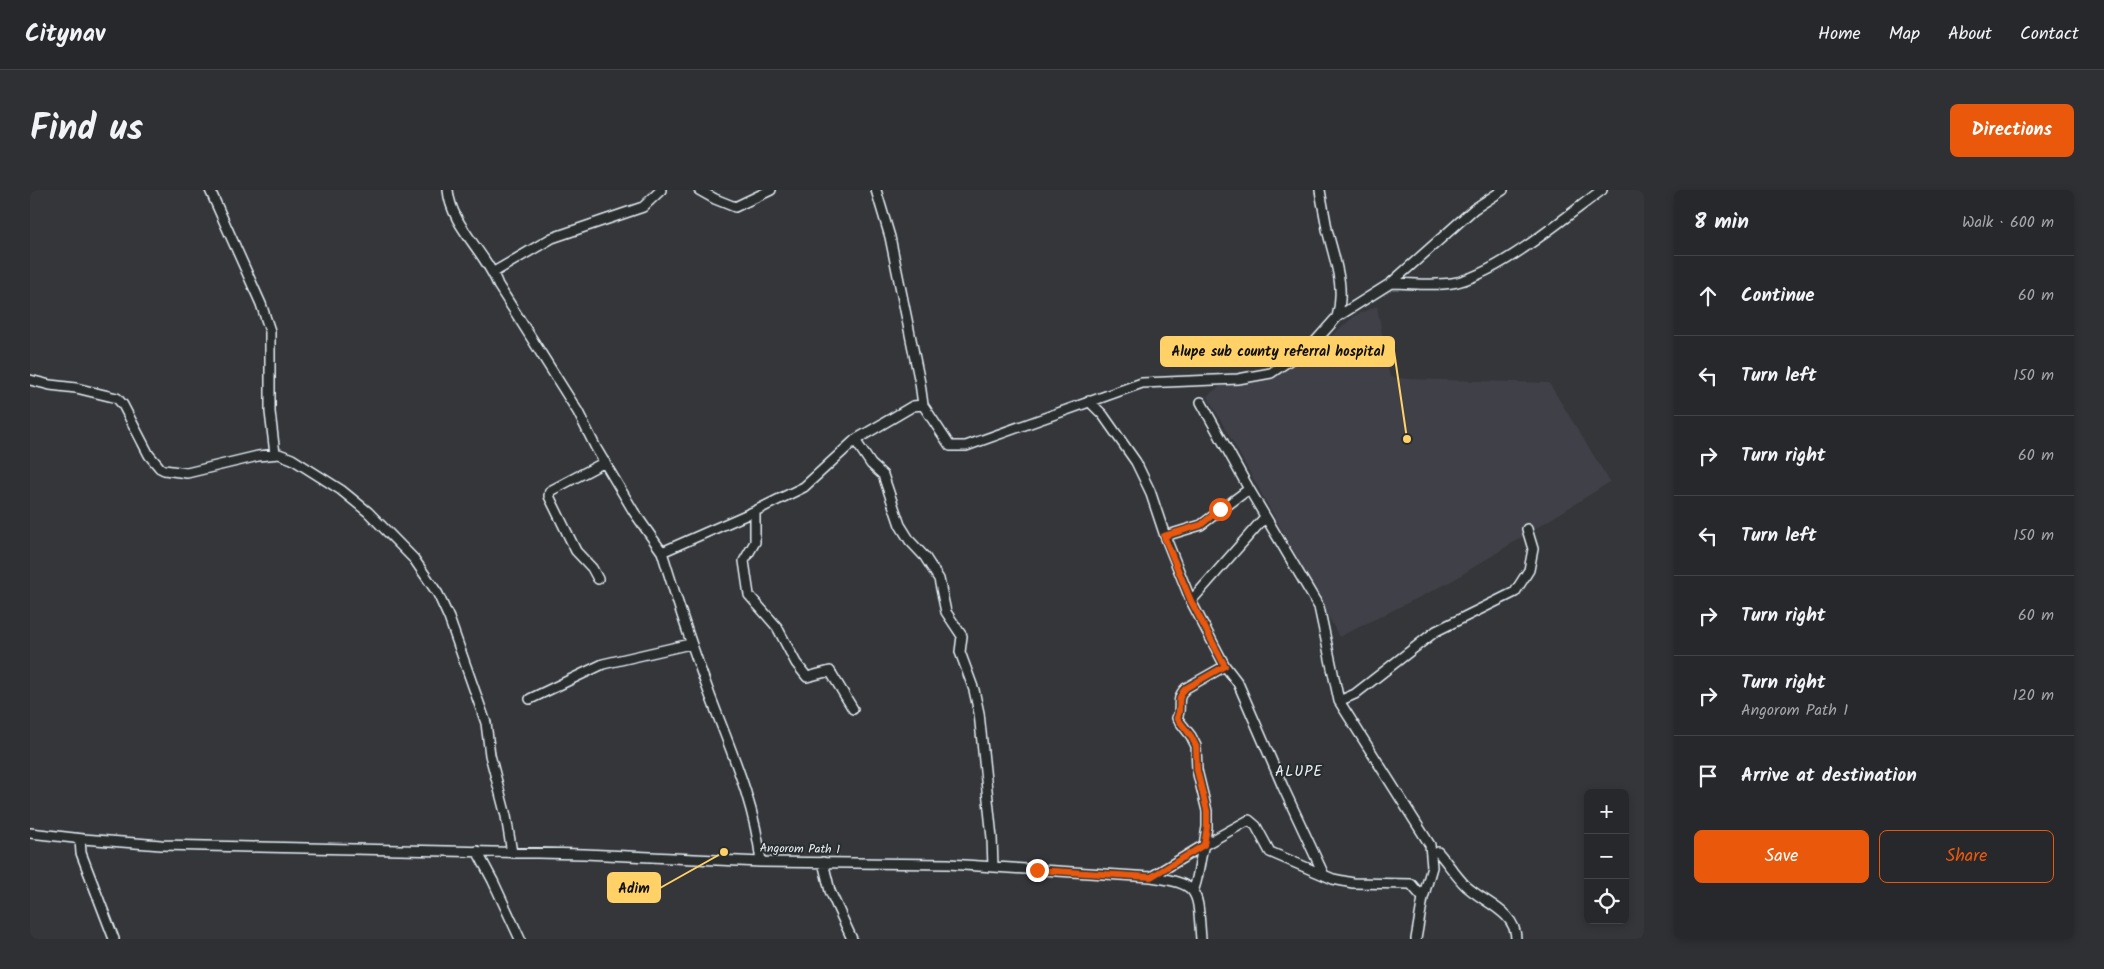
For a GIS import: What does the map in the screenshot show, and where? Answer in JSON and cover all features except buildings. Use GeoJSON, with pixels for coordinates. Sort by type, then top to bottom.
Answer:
{"type":"FeatureCollection","features":[{"type":"Feature","properties":{"kind":"street"},"geometry":{"type":"LineString","coordinates":[[210,190],[261,304],[270,331],[270,412],[275,454]]}},
{"type":"Feature","properties":{"kind":"street"},"geometry":{"type":"LineString","coordinates":[[448,190],[449,201],[454,212],[494,272],[498,285],[578,412],[634,512],[662,552],[690,644],[750,804],[758,834],[761,862]]}},
{"type":"Feature","properties":{"kind":"street"},"geometry":{"type":"LineString","coordinates":[[494,272],[552,238],[643,207],[660,190]]}},
{"type":"Feature","properties":{"kind":"street"},"geometry":{"type":"LineString","coordinates":[[699,190],[735,207],[771,190]]}},
{"type":"Feature","properties":{"kind":"street"},"geometry":{"type":"LineString","coordinates":[[876,190],[890,236],[923,405],[950,446],[966,446],[1142,383],[1238,379],[1272,373],[1312,344],[1337,317],[1391,283],[1474,209],[1503,190]]}},
{"type":"Feature","properties":{"kind":"street"},"geometry":{"type":"LineString","coordinates":[[1320,190],[1339,274],[1341,300],[1337,317]]}},
{"type":"Feature","properties":{"kind":"street"},"geometry":{"type":"LineString","coordinates":[[1391,283],[1454,282],[1479,275],[1535,240],[1602,190]]}},
{"type":"Feature","properties":{"kind":"street"},"geometry":{"type":"LineString","coordinates":[[30,380],[76,388],[116,398],[123,405],[149,455],[164,470],[187,473],[258,456],[275,454],[292,459],[341,490],[368,512],[414,559],[438,594],[449,618],[486,723],[490,756],[506,816],[512,853]]}},
{"type":"Feature","properties":{"kind":"street"},"geometry":{"type":"LineString","coordinates":[[1089,401],[1103,415],[1136,462],[1150,491],[1164,536],[1191,601],[1225,666],[1238,683],[1324,875]]}},
{"type":"Feature","properties":{"kind":"street"},"geometry":{"type":"LineString","coordinates":[[1200,402],[1265,517],[1320,607],[1339,701],[1430,845],[1432,867],[1423,898],[1416,939]]}},
{"type":"Feature","properties":{"kind":"street"},"geometry":{"type":"LineString","coordinates":[[662,552],[804,487],[855,440],[913,406],[923,405]]}},
{"type":"Feature","properties":{"kind":"street"},"geometry":{"type":"LineString","coordinates":[[855,440],[871,464],[883,475],[900,524],[910,541],[925,557],[939,579],[946,612],[962,636],[960,652],[974,690],[979,713],[992,838],[993,867]]}},
{"type":"Feature","properties":{"kind":"street"},"geometry":{"type":"LineString","coordinates":[[598,579],[592,568],[576,551],[549,496],[550,491],[605,462]]}},
{"type":"Feature","properties":{"kind":"street"},"geometry":{"type":"LineString","coordinates":[[1164,536],[1201,525],[1249,489]]}},
{"type":"Feature","properties":{"kind":"street"},"geometry":{"type":"LineString","coordinates":[[755,511],[755,542],[744,560],[749,595],[777,627],[796,663],[807,677],[830,671],[853,709]]}},
{"type":"Feature","properties":{"kind":"street"},"geometry":{"type":"LineString","coordinates":[[1191,601],[1265,517]]}},
{"type":"Feature","properties":{"kind":"street"},"geometry":{"type":"LineString","coordinates":[[1339,701],[1355,694],[1436,631],[1515,592],[1529,570],[1533,549],[1527,529]]}},
{"type":"Feature","properties":{"kind":"street"},"geometry":{"type":"LineString","coordinates":[[530,699],[603,664],[690,644]]}},
{"type":"Feature","properties":{"kind":"street"},"geometry":{"type":"LineString","coordinates":[[1201,939],[1199,910],[1193,891],[1197,882],[1198,863],[1204,845],[1207,811],[1197,770],[1196,746],[1177,718],[1180,713],[1178,703],[1181,693],[1186,688],[1225,666]]}},
{"type":"Feature","properties":{"kind":"street"},"geometry":{"type":"LineString","coordinates":[[1151,877],[1249,820],[1256,826],[1270,852],[1341,881],[1411,884],[1423,898]]}},
{"type":"Feature","properties":{"kind":"street","name":"Angorom Path 1"},"geometry":{"type":"LineString","coordinates":[[30,833],[161,845],[584,854],[761,862],[948,864],[1151,877],[1183,882],[1193,891]]}},
{"type":"Feature","properties":{"kind":"street"},"geometry":{"type":"LineString","coordinates":[[80,839],[81,853],[114,939]]}},
{"type":"Feature","properties":{"kind":"street"},"geometry":{"type":"LineString","coordinates":[[477,851],[520,939]]}},
{"type":"Feature","properties":{"kind":"street"},"geometry":{"type":"LineString","coordinates":[[1438,852],[1467,887],[1509,918],[1515,928],[1516,939]]}},
{"type":"Feature","properties":{"kind":"street"},"geometry":{"type":"LineString","coordinates":[[823,862],[830,891],[852,939]]}},
{"type":"Feature","properties":{"kind":"shaded area"},"geometry":{"type":"Polygon","coordinates":[[[1377,306],[1390,377],[1549,383],[1610,482],[1450,582],[1339,637],[1307,575],[1207,396],[1220,386],[1270,379],[1301,361],[1356,315],[1377,306]]]}},
{"type":"Feature","properties":{"kind":"place","name":"Alupe sub county referral hospital"},"geometry":{"type":"Point","coordinates":[1407,439]}},
{"type":"Feature","properties":{"kind":"place","name":"Adim"},"geometry":{"type":"Point","coordinates":[724,852]}},
{"type":"Feature","properties":{"kind":"district","name":"ALUPE"},"geometry":{"type":"Point","coordinates":[1299,772]}},
{"type":"Feature","properties":{"kind":"route"},"geometry":{"type":"LineString","coordinates":[[1037,870],[1151,877],[1204,845],[1207,811],[1197,770],[1196,746],[1194,740],[1177,718],[1180,713],[1178,703],[1181,693],[1186,688],[1225,666],[1218,649],[1191,601],[1164,536],[1201,525],[1220,509]]}}]}
